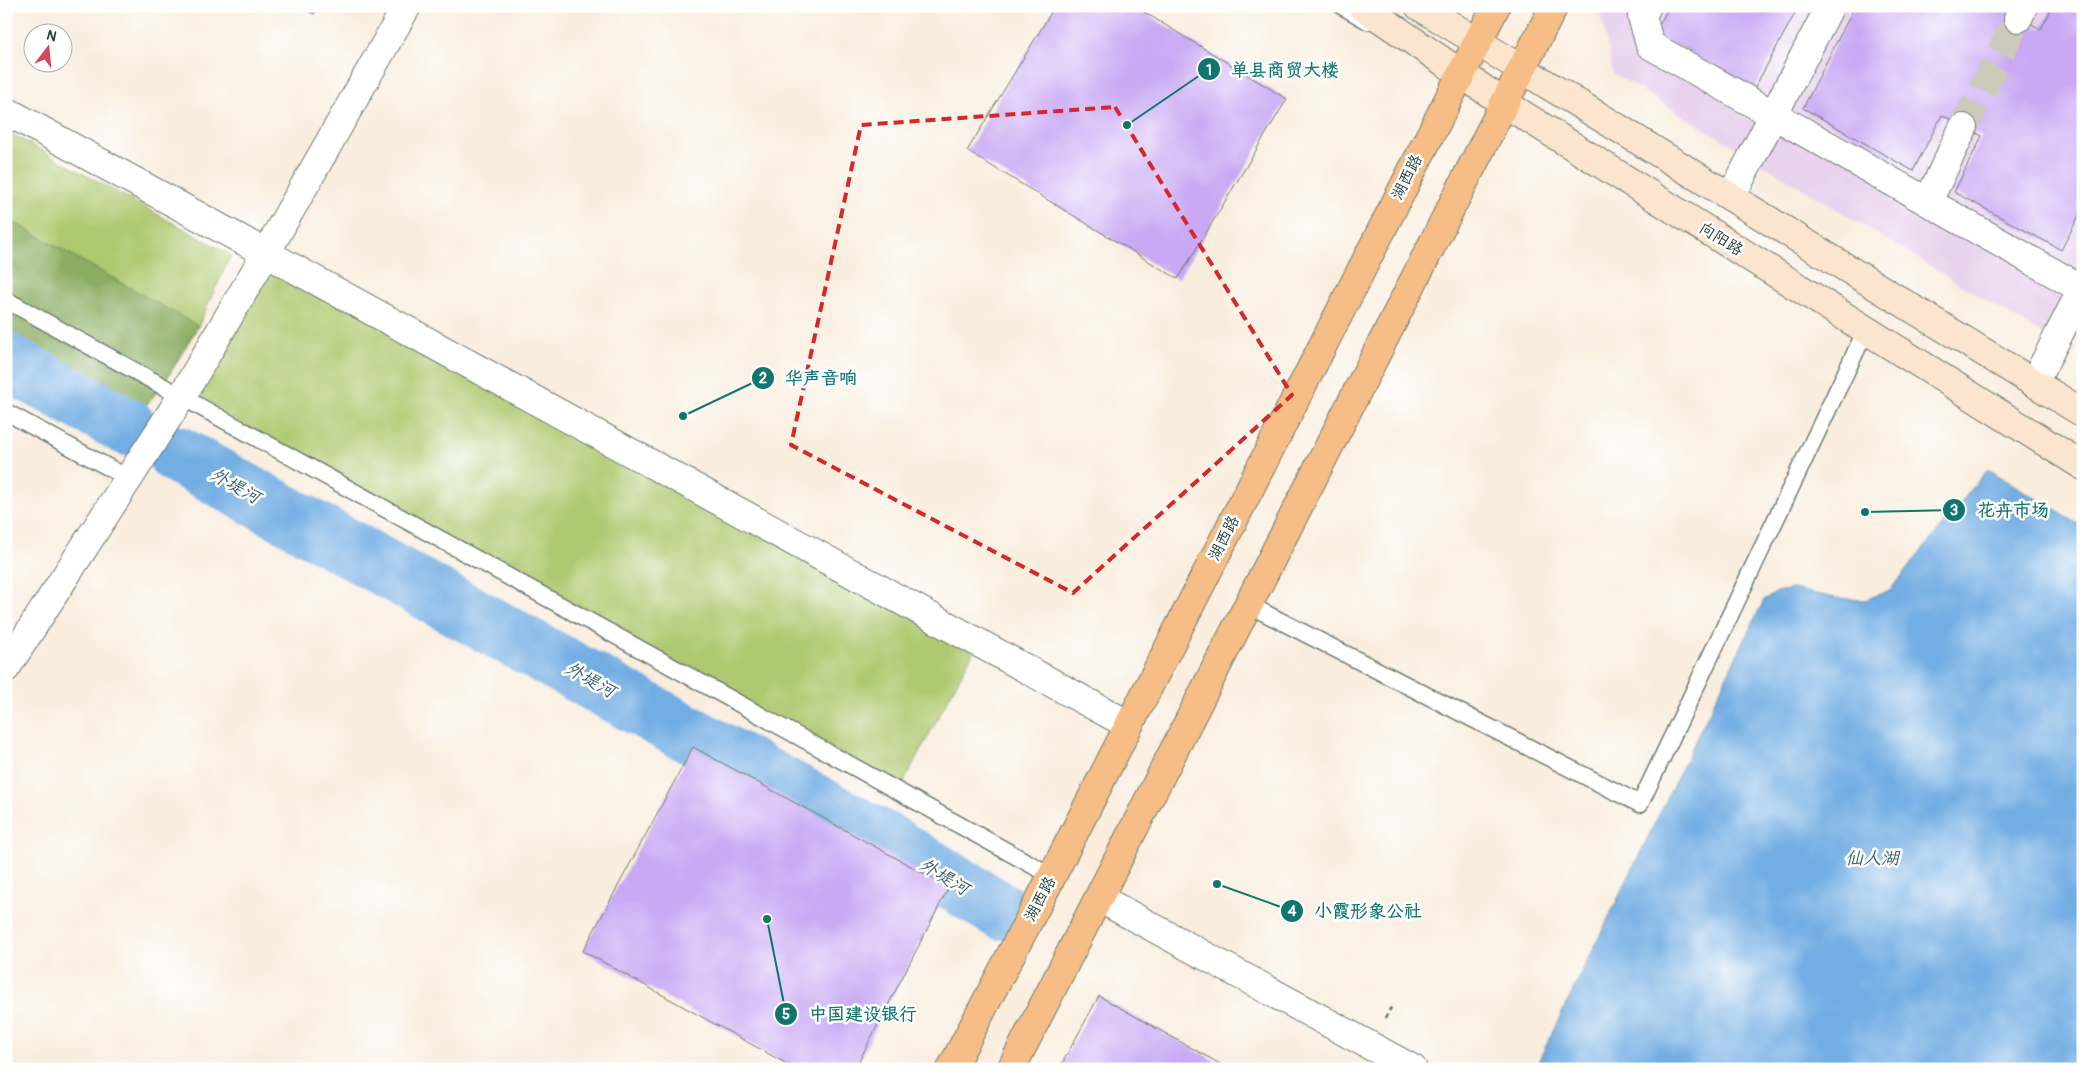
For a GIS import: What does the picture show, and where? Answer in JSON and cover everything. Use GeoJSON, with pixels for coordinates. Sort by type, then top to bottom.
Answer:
{"type":"FeatureCollection","features":[{"type":"Feature","properties":{"kind":"main road","name":"向阳路"},"geometry":{"type":"LineString","coordinates":[[1362,6],[1504,102],[2083,466]]}},
{"type":"Feature","properties":{"kind":"main road"},"geometry":{"type":"LineString","coordinates":[[1419,6],[2083,413]]}},
{"type":"Feature","properties":{"kind":"main road","name":"湖西路"},"geometry":{"type":"LineString","coordinates":[[951,1069],[1129,726],[1460,73],[1496,6]]}},
{"type":"Feature","properties":{"kind":"main road"},"geometry":{"type":"LineString","coordinates":[[1011,1069],[1554,6]]}},
{"type":"Feature","properties":{"kind":"street"},"geometry":{"type":"LineString","coordinates":[[6,668],[182,396],[266,254],[407,6]]}},
{"type":"Feature","properties":{"kind":"street"},"geometry":{"type":"LineString","coordinates":[[1647,6],[1642,16],[1650,45],[2082,288],[2034,383]]}},
{"type":"Feature","properties":{"kind":"street"},"geometry":{"type":"LineString","coordinates":[[1731,197],[1830,6]]}},
{"type":"Feature","properties":{"kind":"street"},"geometry":{"type":"LineString","coordinates":[[6,111],[1129,726]]}},
{"type":"Feature","properties":{"kind":"street"},"geometry":{"type":"LineString","coordinates":[[1928,202],[1963,128]]}},
{"type":"Feature","properties":{"kind":"street"},"geometry":{"type":"LineString","coordinates":[[1099,898],[1413,1069]]}},
{"type":"Feature","properties":{"kind":"lane"},"geometry":{"type":"LineString","coordinates":[[1342,6],[1460,73]]}},
{"type":"Feature","properties":{"kind":"lane"},"geometry":{"type":"LineString","coordinates":[[1428,6],[1477,41]]}},
{"type":"Feature","properties":{"kind":"lane"},"geometry":{"type":"LineString","coordinates":[[6,300],[1052,876]]}},
{"type":"Feature","properties":{"kind":"lane"},"geometry":{"type":"LineString","coordinates":[[1249,605],[1640,804],[1866,330]]}},
{"type":"Feature","properties":{"kind":"lane"},"geometry":{"type":"LineString","coordinates":[[6,412],[130,479]]}},
{"type":"Feature","properties":{"kind":"highlighted area"},"geometry":{"type":"Polygon","coordinates":[[[1115,107],[1292,395],[1073,593],[791,445],[861,125],[1115,107]]]}},
{"type":"Feature","properties":{"kind":"shaded area"},"geometry":{"type":"Polygon","coordinates":[[[1605,6],[2083,6],[2083,328],[2068,350],[1613,73],[1601,15],[1605,6]]]}},
{"type":"Feature","properties":{"kind":"green space"},"geometry":{"type":"Polygon","coordinates":[[[6,131],[231,255],[198,326],[163,385],[6,300],[6,131]]]}},
{"type":"Feature","properties":{"kind":"green space"},"geometry":{"type":"Polygon","coordinates":[[[6,218],[198,326],[163,385],[128,427],[6,361],[6,218]]]}},
{"type":"Feature","properties":{"kind":"green space"},"geometry":{"type":"Polygon","coordinates":[[[266,253],[978,643],[899,791],[182,396],[266,253]]]}},
{"type":"Feature","properties":{"kind":"water","name":"仙人湖"},"geometry":{"type":"Polygon","coordinates":[[[1988,469],[2083,527],[2083,1069],[1547,1069],[1537,1064],[1764,600],[1777,592],[1792,589],[1835,598],[1865,600],[1890,590],[1988,469]]]}},
{"type":"Feature","properties":{"kind":"building"},"geometry":{"type":"Polygon","coordinates":[[[300,6],[319,6],[314,14],[300,6]]]}},
{"type":"Feature","properties":{"kind":"building"},"geometry":{"type":"Polygon","coordinates":[[[1055,6],[1134,6],[1287,99],[1178,279],[967,151],[1055,6]]]}},
{"type":"Feature","properties":{"kind":"building"},"geometry":{"type":"Polygon","coordinates":[[[1669,6],[1799,6],[1754,89],[1654,35],[1669,6]]]}},
{"type":"Feature","properties":{"kind":"building"},"geometry":{"type":"Polygon","coordinates":[[[1855,6],[1996,6],[2041,29],[2053,6],[2083,6],[2083,208],[2061,250],[1954,192],[1982,136],[1942,115],[1913,171],[1803,108],[1855,6]]]}},
{"type":"Feature","properties":{"kind":"building"},"geometry":{"type":"Polygon","coordinates":[[[693,747],[949,887],[855,1069],[796,1069],[583,951],[693,747]]]}},
{"type":"Feature","properties":{"kind":"building"},"geometry":{"type":"Polygon","coordinates":[[[1099,996],[1229,1069],[1059,1069],[1099,996]]]}},
{"type":"Feature","properties":{"kind":"waterway","name":"外堤河"},"geometry":{"type":"LineString","coordinates":[[6,361],[128,427]]}},
{"type":"Feature","properties":{"kind":"waterway","name":"外堤河"},"geometry":{"type":"LineString","coordinates":[[176,454],[890,844],[1001,911]]}},
{"type":"Feature","properties":{"kind":"tunnel"},"geometry":{"type":"LineString","coordinates":[[1963,128],[2018,18]]}},
{"type":"Feature","properties":{"kind":"place","name":"单县商贸大楼"},"geometry":{"type":"Point","coordinates":[1127,125]}},
{"type":"Feature","properties":{"kind":"place","name":"华声音响"},"geometry":{"type":"Point","coordinates":[683,416]}},
{"type":"Feature","properties":{"kind":"place","name":"花卉市场"},"geometry":{"type":"Point","coordinates":[1865,512]}},
{"type":"Feature","properties":{"kind":"place","name":"小霞形象公社"},"geometry":{"type":"Point","coordinates":[1217,884]}},
{"type":"Feature","properties":{"kind":"place","name":"中国建设银行"},"geometry":{"type":"Point","coordinates":[767,919]}}]}
